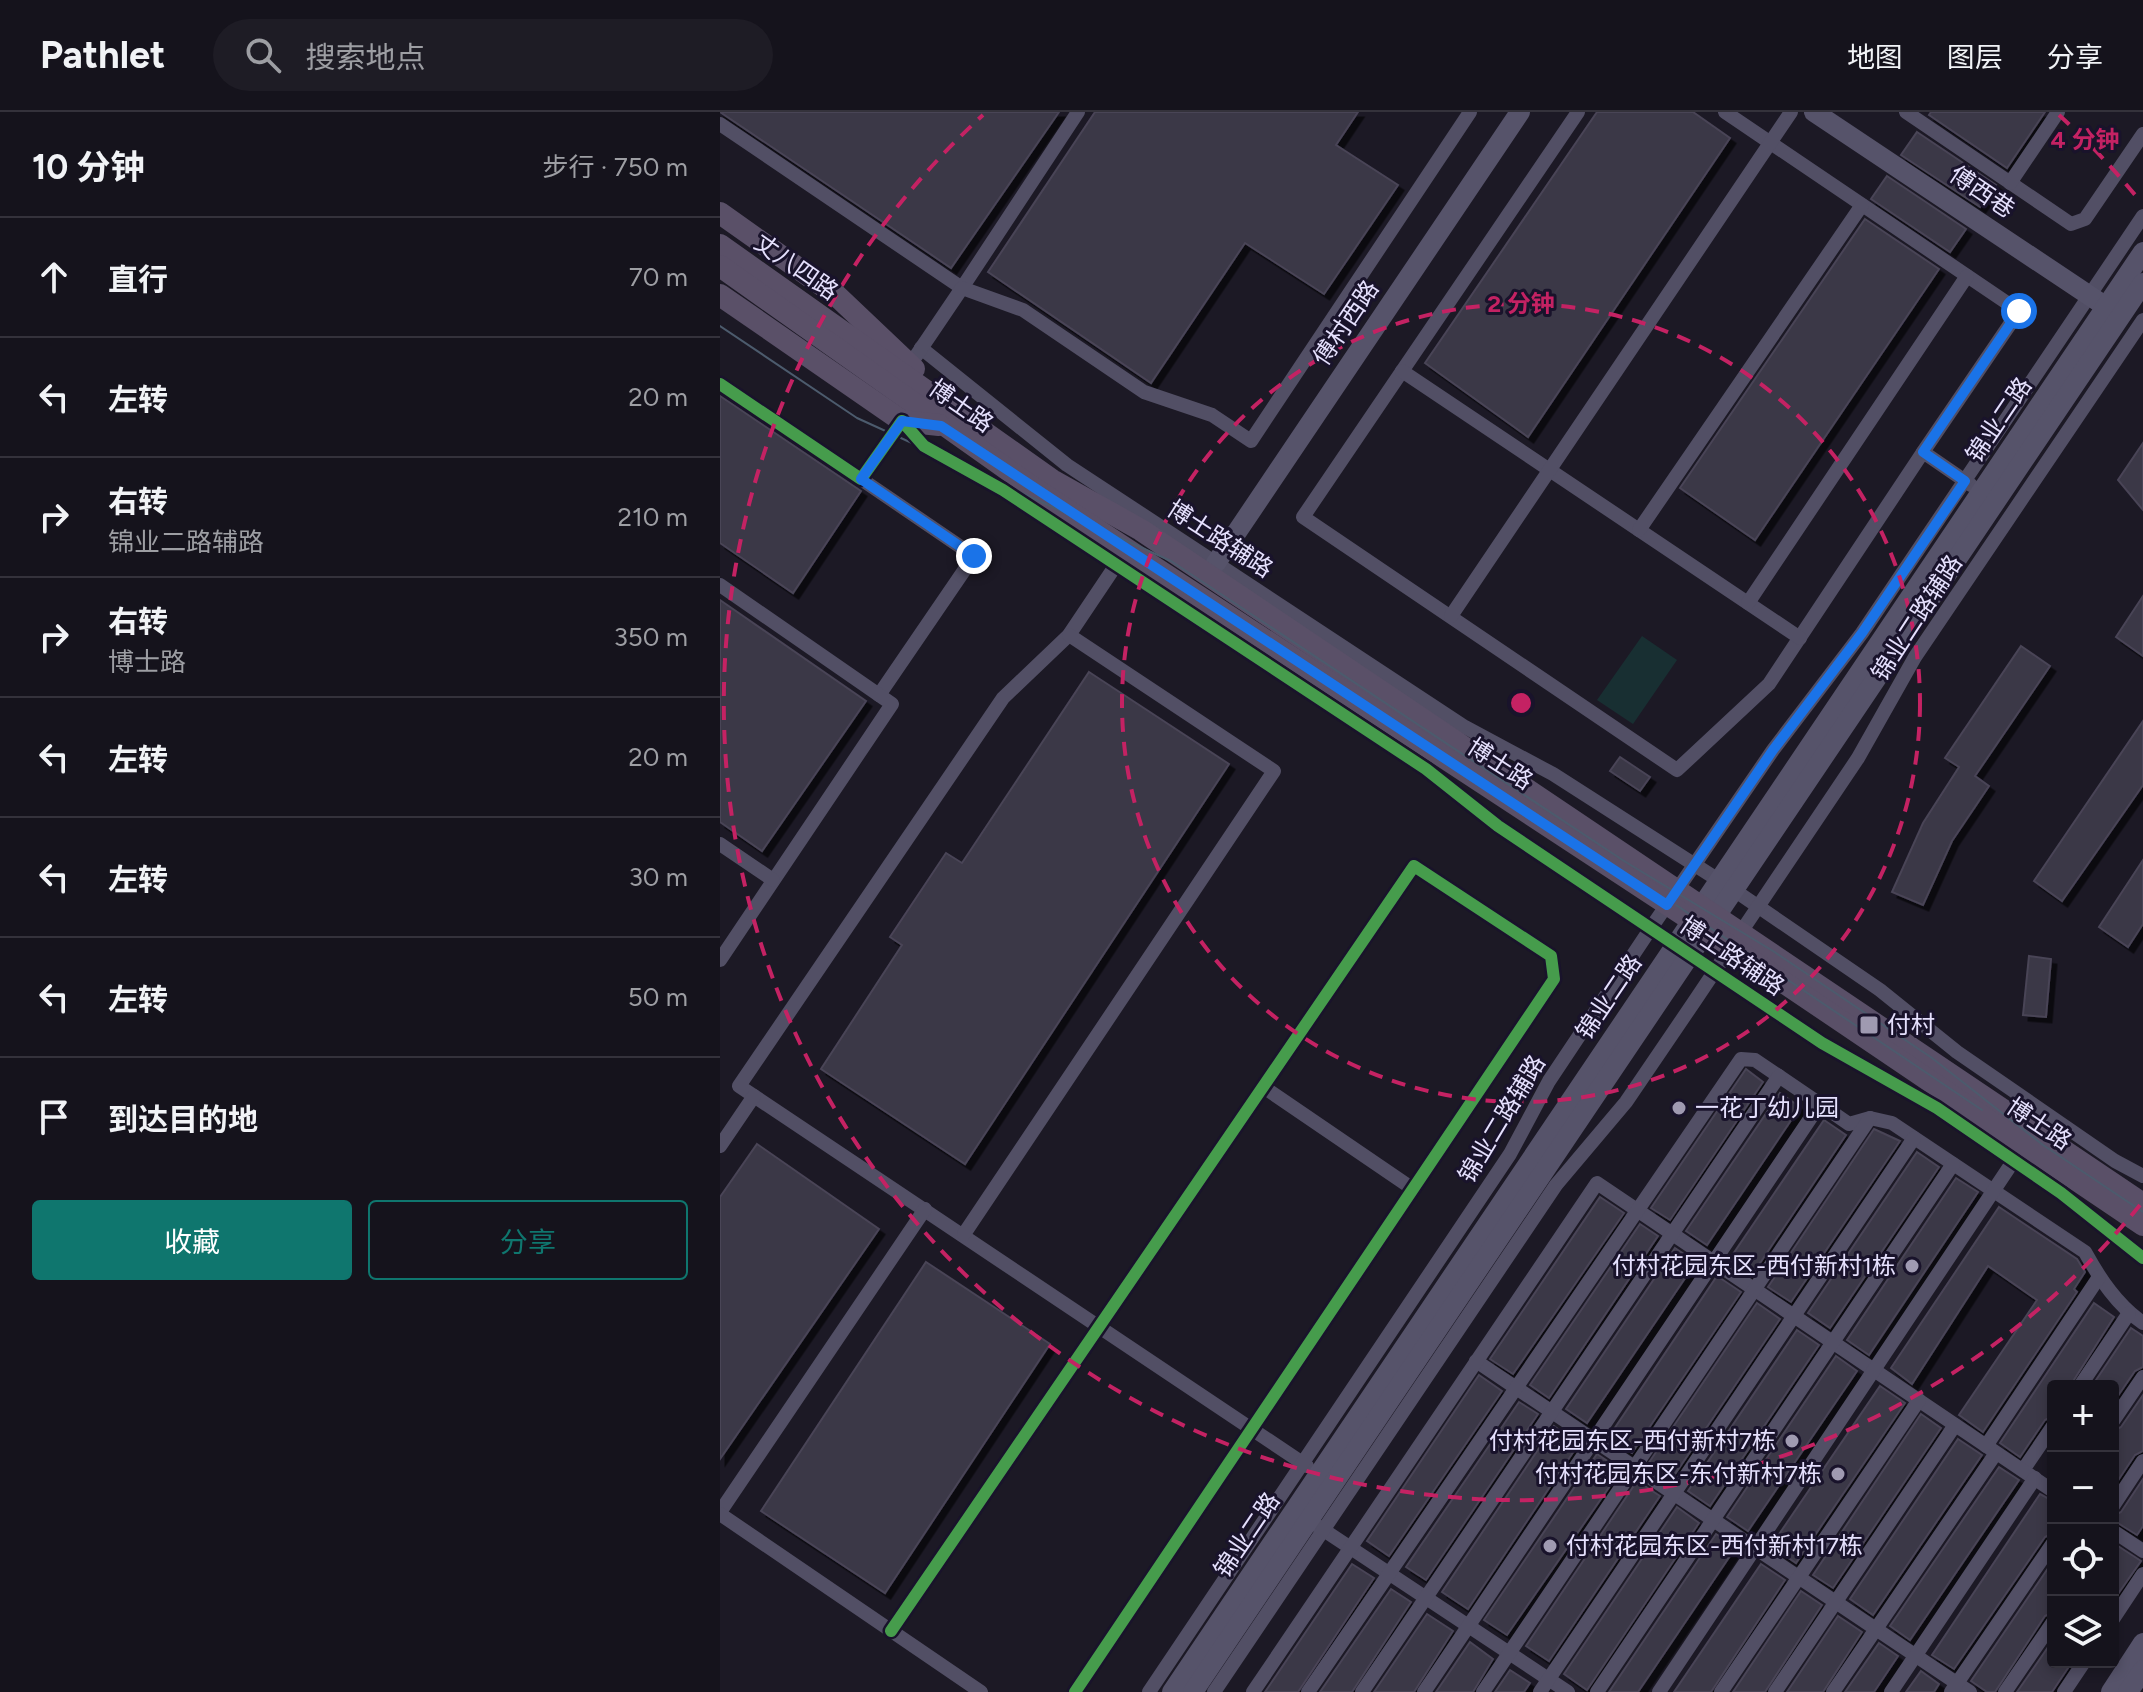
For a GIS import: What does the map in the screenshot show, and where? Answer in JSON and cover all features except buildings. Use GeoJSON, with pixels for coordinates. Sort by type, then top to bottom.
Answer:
{"type":"FeatureCollection","features":[{"type":"Feature","properties":{"kind":"main road","name":"傅村西路"},"geometry":{"type":"LineString","coordinates":[[1216,563],[1520,112]]}},
{"type":"Feature","properties":{"kind":"main road","name":"傅西巷"},"geometry":{"type":"LineString","coordinates":[[1814,112],[2105,306]]}},
{"type":"Feature","properties":{"kind":"main road"},"geometry":{"type":"LineString","coordinates":[[720,213],[836,295],[916,357],[944,416],[902,421],[720,295]]}},
{"type":"Feature","properties":{"kind":"main road","name":"丈八四路"},"geometry":{"type":"LineString","coordinates":[[720,245],[836,337]]}},
{"type":"Feature","properties":{"kind":"main road","name":"锦业二路"},"geometry":{"type":"LineString","coordinates":[[1172,1692],[1326,1480],[1705,919],[1981,491],[2143,252]]}},
{"type":"Feature","properties":{"kind":"main road","name":"丈八四路"},"geometry":{"type":"LineString","coordinates":[[720,266],[836,337]]}},
{"type":"Feature","properties":{"kind":"main road","name":"锦业二路"},"geometry":{"type":"LineString","coordinates":[[2105,306],[2143,283]]}},
{"type":"Feature","properties":{"kind":"main road","name":"博士路"},"geometry":{"type":"LineString","coordinates":[[836,337],[944,416],[1122,557],[1672,897]]}},
{"type":"Feature","properties":{"kind":"main road","name":"博士路"},"geometry":{"type":"LineString","coordinates":[[944,416],[1141,530],[1672,897],[2143,1204]]}},
{"type":"Feature","properties":{"kind":"main road","name":"博士路"},"geometry":{"type":"LineString","coordinates":[[1736,939],[2143,1225]]}},
{"type":"Feature","properties":{"kind":"main road","name":"锦业二路"},"geometry":{"type":"LineString","coordinates":[[1193,1692],[1316,1525],[1326,1480]]}},
{"type":"Feature","properties":{"kind":"main road"},"geometry":{"type":"LineString","coordinates":[[2111,1692],[2143,1643]]}},
{"type":"Feature","properties":{"kind":"main road"},"geometry":{"type":"LineString","coordinates":[[2128,1692],[2143,1670]]}},
{"type":"Feature","properties":{"kind":"street"},"geometry":{"type":"LineString","coordinates":[[916,357],[1078,112]]}},
{"type":"Feature","properties":{"kind":"street"},"geometry":{"type":"LineString","coordinates":[[720,124],[962,288],[1023,310],[1144,392],[1212,415],[1251,441],[1470,112]]}},
{"type":"Feature","properties":{"kind":"street"},"geometry":{"type":"LineString","coordinates":[[1578,112],[1303,517],[1677,770],[1769,684],[2019,311],[1725,112]]}},
{"type":"Feature","properties":{"kind":"street"},"geometry":{"type":"LineString","coordinates":[[1451,616],[1791,112]]}},
{"type":"Feature","properties":{"kind":"street"},"geometry":{"type":"LineString","coordinates":[[2010,183],[2058,112]]}},
{"type":"Feature","properties":{"kind":"street"},"geometry":{"type":"LineString","coordinates":[[1916,115],[2071,224],[2085,219],[2143,134]]}},
{"type":"Feature","properties":{"kind":"street"},"geometry":{"type":"LineString","coordinates":[[1639,530],[1862,205]]}},
{"type":"Feature","properties":{"kind":"street"},"geometry":{"type":"LineString","coordinates":[[2105,306],[2143,216]]}},
{"type":"Feature","properties":{"kind":"street"},"geometry":{"type":"LineString","coordinates":[[1748,603],[1967,276]]}},
{"type":"Feature","properties":{"kind":"street","name":"锦业二路辅路"},"geometry":{"type":"LineString","coordinates":[[1214,1692],[1316,1525],[1556,1185],[1626,1102],[1715,971],[1858,758],[1915,657],[2143,320]]}},
{"type":"Feature","properties":{"kind":"street","name":"博士路辅路"},"geometry":{"type":"LineString","coordinates":[[916,357],[1067,465],[1465,727],[1553,774],[1758,907],[1880,990],[1957,1052],[2115,1161],[2143,1176]]}},
{"type":"Feature","properties":{"kind":"street"},"geometry":{"type":"LineString","coordinates":[[1402,371],[1800,638]]}},
{"type":"Feature","properties":{"kind":"street"},"geometry":{"type":"LineString","coordinates":[[720,384],[974,556],[879,695]]}},
{"type":"Feature","properties":{"kind":"street"},"geometry":{"type":"LineString","coordinates":[[861,479],[902,421]]}},
{"type":"Feature","properties":{"kind":"street","name":"博士路辅路"},"geometry":{"type":"LineString","coordinates":[[902,421],[924,446],[1122,557],[1426,769],[1498,826],[1822,1043],[1937,1108],[2014,1160],[2143,1258]]}},
{"type":"Feature","properties":{"kind":"street"},"geometry":{"type":"LineString","coordinates":[[1923,452],[1981,491]]}},
{"type":"Feature","properties":{"kind":"street","name":"锦业二路辅路"},"geometry":{"type":"LineString","coordinates":[[1149,1692],[1510,1154],[1549,1081],[1773,750],[1862,633],[1981,491]]}},
{"type":"Feature","properties":{"kind":"street"},"geometry":{"type":"LineString","coordinates":[[1122,557],[1069,635],[994,711],[739,1086],[964,1234],[1326,1480]]}},
{"type":"Feature","properties":{"kind":"street"},"geometry":{"type":"LineString","coordinates":[[720,585],[892,704],[720,960]]}},
{"type":"Feature","properties":{"kind":"street"},"geometry":{"type":"LineString","coordinates":[[964,1234],[1274,771],[1069,635]]}},
{"type":"Feature","properties":{"kind":"street"},"geometry":{"type":"LineString","coordinates":[[720,844],[773,880]]}},
{"type":"Feature","properties":{"kind":"street"},"geometry":{"type":"LineString","coordinates":[[891,1631],[1414,866],[1551,956],[1554,979],[1075,1692]]}},
{"type":"Feature","properties":{"kind":"street"},"geometry":{"type":"LineString","coordinates":[[1308,1692],[1741,1059],[1755,1060],[1849,1124],[1870,1118],[1892,1123],[2085,1252],[2099,1277],[2129,1313],[2143,1323]]}},
{"type":"Feature","properties":{"kind":"street"},"geometry":{"type":"LineString","coordinates":[[1362,1692],[1779,1076]]}},
{"type":"Feature","properties":{"kind":"street"},"geometry":{"type":"LineString","coordinates":[[1265,1088],[1413,1189]]}},
{"type":"Feature","properties":{"kind":"street"},"geometry":{"type":"LineString","coordinates":[[720,1146],[754,1096]]}},
{"type":"Feature","properties":{"kind":"street"},"geometry":{"type":"LineString","coordinates":[[1424,1692],[1820,1104]]}},
{"type":"Feature","properties":{"kind":"street"},"geometry":{"type":"LineString","coordinates":[[1483,1692],[1870,1118]]}},
{"type":"Feature","properties":{"kind":"street"},"geometry":{"type":"LineString","coordinates":[[1544,1686],[1914,1138]]}},
{"type":"Feature","properties":{"kind":"street"},"geometry":{"type":"LineString","coordinates":[[1659,1692],[2014,1160]]}},
{"type":"Feature","properties":{"kind":"street"},"geometry":{"type":"LineString","coordinates":[[1597,1692],[1953,1164]]}},
{"type":"Feature","properties":{"kind":"street"},"geometry":{"type":"LineString","coordinates":[[1253,1692],[1597,1183],[2047,1487]]}},
{"type":"Feature","properties":{"kind":"street"},"geometry":{"type":"LineString","coordinates":[[925,1209],[720,1513],[981,1692]]}},
{"type":"Feature","properties":{"kind":"street"},"geometry":{"type":"LineString","coordinates":[[1833,1692],[2099,1277]]}},
{"type":"Feature","properties":{"kind":"street"},"geometry":{"type":"LineString","coordinates":[[2084,1380],[2129,1313]]}},
{"type":"Feature","properties":{"kind":"street"},"geometry":{"type":"LineString","coordinates":[[1476,1361],[1916,1656],[1954,1688],[1970,1692]]}},
{"type":"Feature","properties":{"kind":"street"},"geometry":{"type":"LineString","coordinates":[[2119,1412],[2143,1377]]}},
{"type":"Feature","properties":{"kind":"street"},"geometry":{"type":"LineString","coordinates":[[1721,1692],[1919,1400]]}},
{"type":"Feature","properties":{"kind":"street"},"geometry":{"type":"LineString","coordinates":[[1775,1692],[1955,1425]]}},
{"type":"Feature","properties":{"kind":"street"},"geometry":{"type":"LineString","coordinates":[[1891,1692],[2029,1474],[2047,1438]]}},
{"type":"Feature","properties":{"kind":"street"},"geometry":{"type":"LineString","coordinates":[[2119,1497],[2143,1461]]}},
{"type":"Feature","properties":{"kind":"street"},"geometry":{"type":"LineString","coordinates":[[1316,1525],[1510,1653],[1544,1686],[1568,1692]]}},
{"type":"Feature","properties":{"kind":"street"},"geometry":{"type":"LineString","coordinates":[[2119,1535],[2143,1551]]}},
{"type":"Feature","properties":{"kind":"street"},"geometry":{"type":"LineString","coordinates":[[1954,1688],[2047,1552]]}},
{"type":"Feature","properties":{"kind":"street"},"geometry":{"type":"LineString","coordinates":[[2119,1610],[2143,1574]]}},
{"type":"Feature","properties":{"kind":"street"},"geometry":{"type":"LineString","coordinates":[[2005,1692],[2047,1631]]}},
{"type":"Feature","properties":{"kind":"street"},"geometry":{"type":"LineString","coordinates":[[2064,1692],[2080,1668]]}},
{"type":"Feature","properties":{"kind":"green space"},"geometry":{"type":"Polygon","coordinates":[[[1642,636],[1677,660],[1633,724],[1597,700],[1642,636]]]}},
{"type":"Feature","properties":{"kind":"tram line"},"geometry":{"type":"LineString","coordinates":[[720,326],[857,418],[1171,561],[1624,861],[1773,951],[1932,1058],[2043,1145],[2143,1212]]}},
{"type":"Feature","properties":{"kind":"tram line"},"geometry":{"type":"LineString","coordinates":[[1676,905],[1982,1110]]}},
{"type":"Feature","properties":{"kind":"cycle path"},"geometry":{"type":"LineString","coordinates":[[720,384],[861,479],[902,421],[924,446],[1003,490],[1426,769],[1498,826],[1822,1043],[1937,1108],[2061,1193],[2143,1258]]}},
{"type":"Feature","properties":{"kind":"cycle path"},"geometry":{"type":"LineString","coordinates":[[891,1631],[1414,866],[1551,956],[1554,979],[1075,1692]]}},
{"type":"Feature","properties":{"kind":"place","name":"付村"},"geometry":{"type":"Point","coordinates":[1869,1025]}},
{"type":"Feature","properties":{"kind":"place","name":"一花丁幼儿园"},"geometry":{"type":"Point","coordinates":[1679,1108]}},
{"type":"Feature","properties":{"kind":"place","name":"付村花园东区-西付新村1栋"},"geometry":{"type":"Point","coordinates":[1912,1266]}},
{"type":"Feature","properties":{"kind":"place","name":"付村花园东区-西付新村7栋"},"geometry":{"type":"Point","coordinates":[1792,1441]}},
{"type":"Feature","properties":{"kind":"place","name":"付村花园东区-东付新村7栋"},"geometry":{"type":"Point","coordinates":[1838,1474]}},
{"type":"Feature","properties":{"kind":"place","name":"付村花园东区-西付新村17栋"},"geometry":{"type":"Point","coordinates":[1550,1546]}},
{"type":"Feature","properties":{"kind":"route"},"geometry":{"type":"LineString","coordinates":[[974,556],[861,479],[902,421],[941,426],[1667,905],[1773,750],[1862,633],[1965,481],[1923,452],[2019,311]]}}]}
